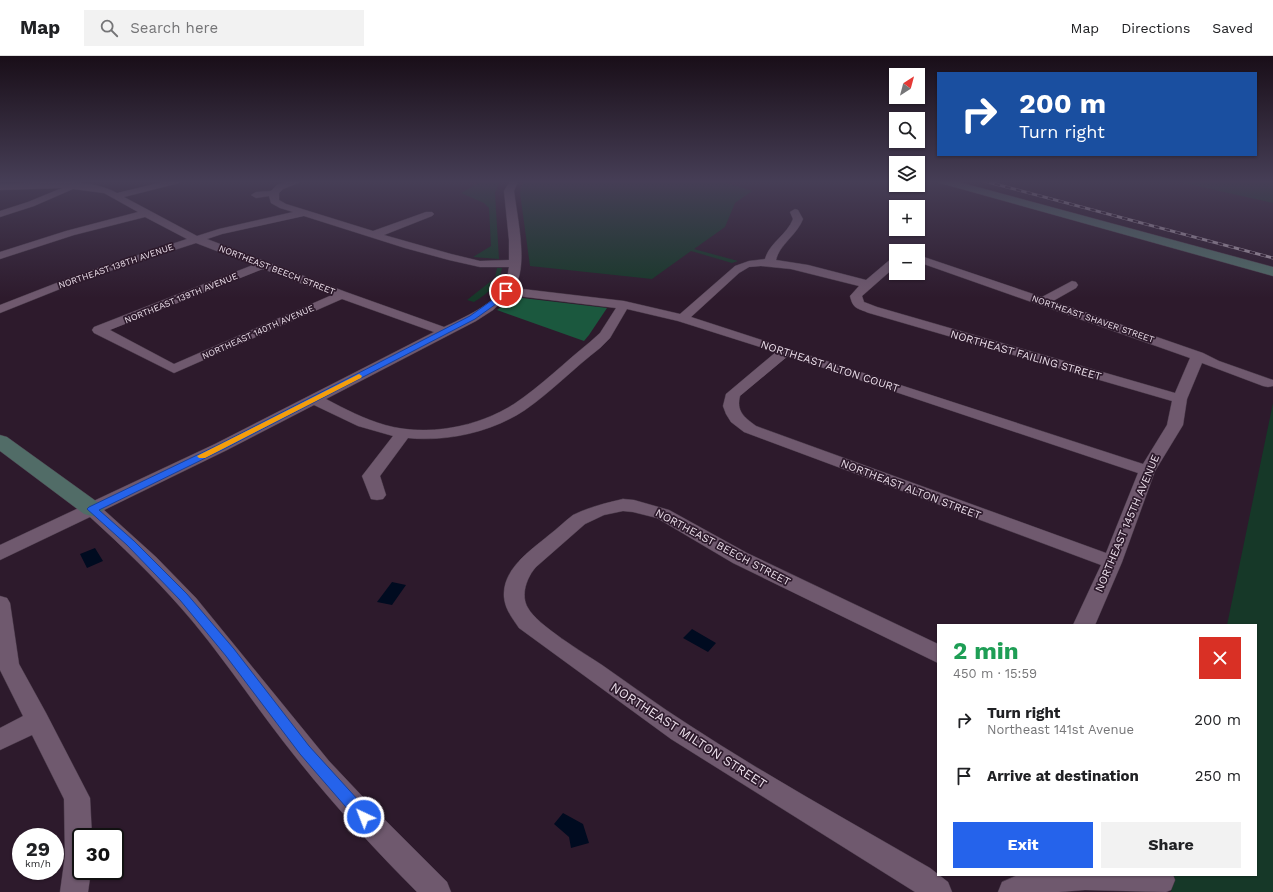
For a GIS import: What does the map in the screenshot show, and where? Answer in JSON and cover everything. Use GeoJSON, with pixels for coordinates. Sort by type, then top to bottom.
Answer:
{"type":"FeatureCollection","features":[{"type":"Feature","properties":{"kind":"main road"},"geometry":{"type":"LineString","coordinates":[[1085,220],[1273,272]]}},
{"type":"Feature","properties":{"kind":"main road"},"geometry":{"type":"LineString","coordinates":[[0,441],[92,509]]}},
{"type":"Feature","properties":{"kind":"street"},"geometry":{"type":"LineString","coordinates":[[0,256],[70,233],[120,220]]}},
{"type":"Feature","properties":{"kind":"street","name":"NORTHEAST BEECH STREET"},"geometry":{"type":"LineString","coordinates":[[159,220],[196,239],[342,295],[445,332]]}},
{"type":"Feature","properties":{"kind":"street","name":"NORTHEAST 138TH AVENUE"},"geometry":{"type":"LineString","coordinates":[[0,309],[81,277],[196,239],[232,228],[275,220]]}},
{"type":"Feature","properties":{"kind":"street"},"geometry":{"type":"LineString","coordinates":[[326,220],[421,250],[468,262],[494,264],[516,263]]}},
{"type":"Feature","properties":{"kind":"street"},"geometry":{"type":"LineString","coordinates":[[373,235],[412,220]]}},
{"type":"Feature","properties":{"kind":"street"},"geometry":{"type":"LineString","coordinates":[[0,553],[221,447],[473,318],[500,298],[513,279],[516,263],[512,220]]}},
{"type":"Feature","properties":{"kind":"street"},"geometry":{"type":"LineString","coordinates":[[770,262],[770,259],[778,247],[796,227],[798,220]]}},
{"type":"Feature","properties":{"kind":"street","name":"NORTHEAST SHAVER STREET"},"geometry":{"type":"LineString","coordinates":[[925,260],[1198,356],[1214,364],[1268,383]]}},
{"type":"Feature","properties":{"kind":"street"},"geometry":{"type":"LineString","coordinates":[[682,318],[740,267],[749,264],[770,262],[868,284],[889,266]]}},
{"type":"Feature","properties":{"kind":"street","name":"NORTHEAST 139TH AVENUE"},"geometry":{"type":"LineString","coordinates":[[174,369],[99,330],[263,265]]}},
{"type":"Feature","properties":{"kind":"street","name":"NORTHEAST FAILING STREET"},"geometry":{"type":"LineString","coordinates":[[868,284],[856,296],[856,300],[863,307],[1180,399]]}},
{"type":"Feature","properties":{"kind":"street"},"geometry":{"type":"LineString","coordinates":[[1043,302],[1072,285]]}},
{"type":"Feature","properties":{"kind":"street","name":"NORTHEAST ALTON COURT"},"geometry":{"type":"LineString","coordinates":[[506,291],[624,305],[682,318],[1147,471]]}},
{"type":"Feature","properties":{"kind":"street","name":"NORTHEAST 140TH AVENUE"},"geometry":{"type":"LineString","coordinates":[[174,369],[342,295]]}},
{"type":"Feature","properties":{"kind":"street"},"geometry":{"type":"LineString","coordinates":[[314,399],[381,429],[404,433],[429,434],[487,423],[515,410],[605,335],[624,305]]}},
{"type":"Feature","properties":{"kind":"street","name":"NORTHEAST ALTON STREET"},"geometry":{"type":"LineString","coordinates":[[786,351],[733,394],[725,411],[750,429],[1112,562]]}},
{"type":"Feature","properties":{"kind":"street","name":"NORTHEAST 145TH AVENUE"},"geometry":{"type":"LineString","coordinates":[[1084,624],[1112,562],[1147,471],[1174,425],[1178,414],[1180,399],[1198,356]]}},
{"type":"Feature","properties":{"kind":"street"},"geometry":{"type":"LineString","coordinates":[[377,495],[371,476],[404,433]]}},
{"type":"Feature","properties":{"kind":"street","name":"NORTHEAST BEECH STREET"},"geometry":{"type":"LineString","coordinates":[[552,543],[579,520],[598,511],[623,506],[648,509],[663,514],[740,558],[937,654]]}},
{"type":"Feature","properties":{"kind":"street"},"geometry":{"type":"LineString","coordinates":[[92,509],[131,543],[174,587],[230,652],[310,756],[358,811],[437,892]]}},
{"type":"Feature","properties":{"kind":"street","name":"NORTHEAST MILTON STREET"},"geometry":{"type":"LineString","coordinates":[[552,543],[529,562],[521,571],[516,583],[514,597],[517,609],[526,622],[612,686],[680,732],[753,778],[920,878],[938,892]]}},
{"type":"Feature","properties":{"kind":"street"},"geometry":{"type":"LineString","coordinates":[[0,603],[8,664],[77,798],[79,856],[77,883],[74,892]]}},
{"type":"Feature","properties":{"kind":"street"},"geometry":{"type":"LineString","coordinates":[[0,740],[38,720]]}},
{"type":"Feature","properties":{"kind":"street"},"geometry":{"type":"LineString","coordinates":[[1012,892],[1021,887],[1047,879],[1076,876],[1121,876],[1161,880]]}},
{"type":"Feature","properties":{"kind":"green space"},"geometry":{"type":"Polygon","coordinates":[[[490,220],[497,220],[499,259],[473,257],[491,246],[490,220]]]}},
{"type":"Feature","properties":{"kind":"green space"},"geometry":{"type":"Polygon","coordinates":[[[524,220],[728,220],[725,227],[694,249],[738,261],[732,263],[691,251],[652,279],[530,266],[524,220]]]}},
{"type":"Feature","properties":{"kind":"green space"},"geometry":{"type":"Polygon","coordinates":[[[497,268],[502,268],[496,284],[484,296],[474,302],[467,300],[495,278],[497,268]]]}},
{"type":"Feature","properties":{"kind":"green space"},"geometry":{"type":"Polygon","coordinates":[[[514,297],[607,308],[584,341],[497,310],[514,297]]]}},
{"type":"Feature","properties":{"kind":"green space"},"geometry":{"type":"Polygon","coordinates":[[[1273,403],[1273,892],[1171,892],[1174,876],[1257,876],[1257,624],[1227,624],[1273,403]]]}},
{"type":"Feature","properties":{"kind":"water"},"geometry":{"type":"Polygon","coordinates":[[[95,548],[103,561],[87,568],[80,554],[95,548]]]}},
{"type":"Feature","properties":{"kind":"water"},"geometry":{"type":"Polygon","coordinates":[[[392,582],[406,585],[392,605],[377,602],[392,582]]]}},
{"type":"Feature","properties":{"kind":"water"},"geometry":{"type":"Polygon","coordinates":[[[692,629],[716,643],[708,652],[683,638],[692,629]]]}},
{"type":"Feature","properties":{"kind":"water"},"geometry":{"type":"Polygon","coordinates":[[[563,813],[583,824],[589,843],[571,848],[569,837],[554,824],[563,813]]]}},
{"type":"Feature","properties":{"kind":"railway"},"geometry":{"type":"LineString","coordinates":[[1130,220],[1273,258]]}},
{"type":"Feature","properties":{"kind":"slow traffic"},"geometry":{"type":"LineString","coordinates":[[202,456],[359,376]]}},
{"type":"Feature","properties":{"kind":"route"},"geometry":{"type":"LineString","coordinates":[[364,817],[305,750],[230,652],[184,597],[131,543],[92,509],[221,447],[473,318],[488,308],[506,291]]}}]}
